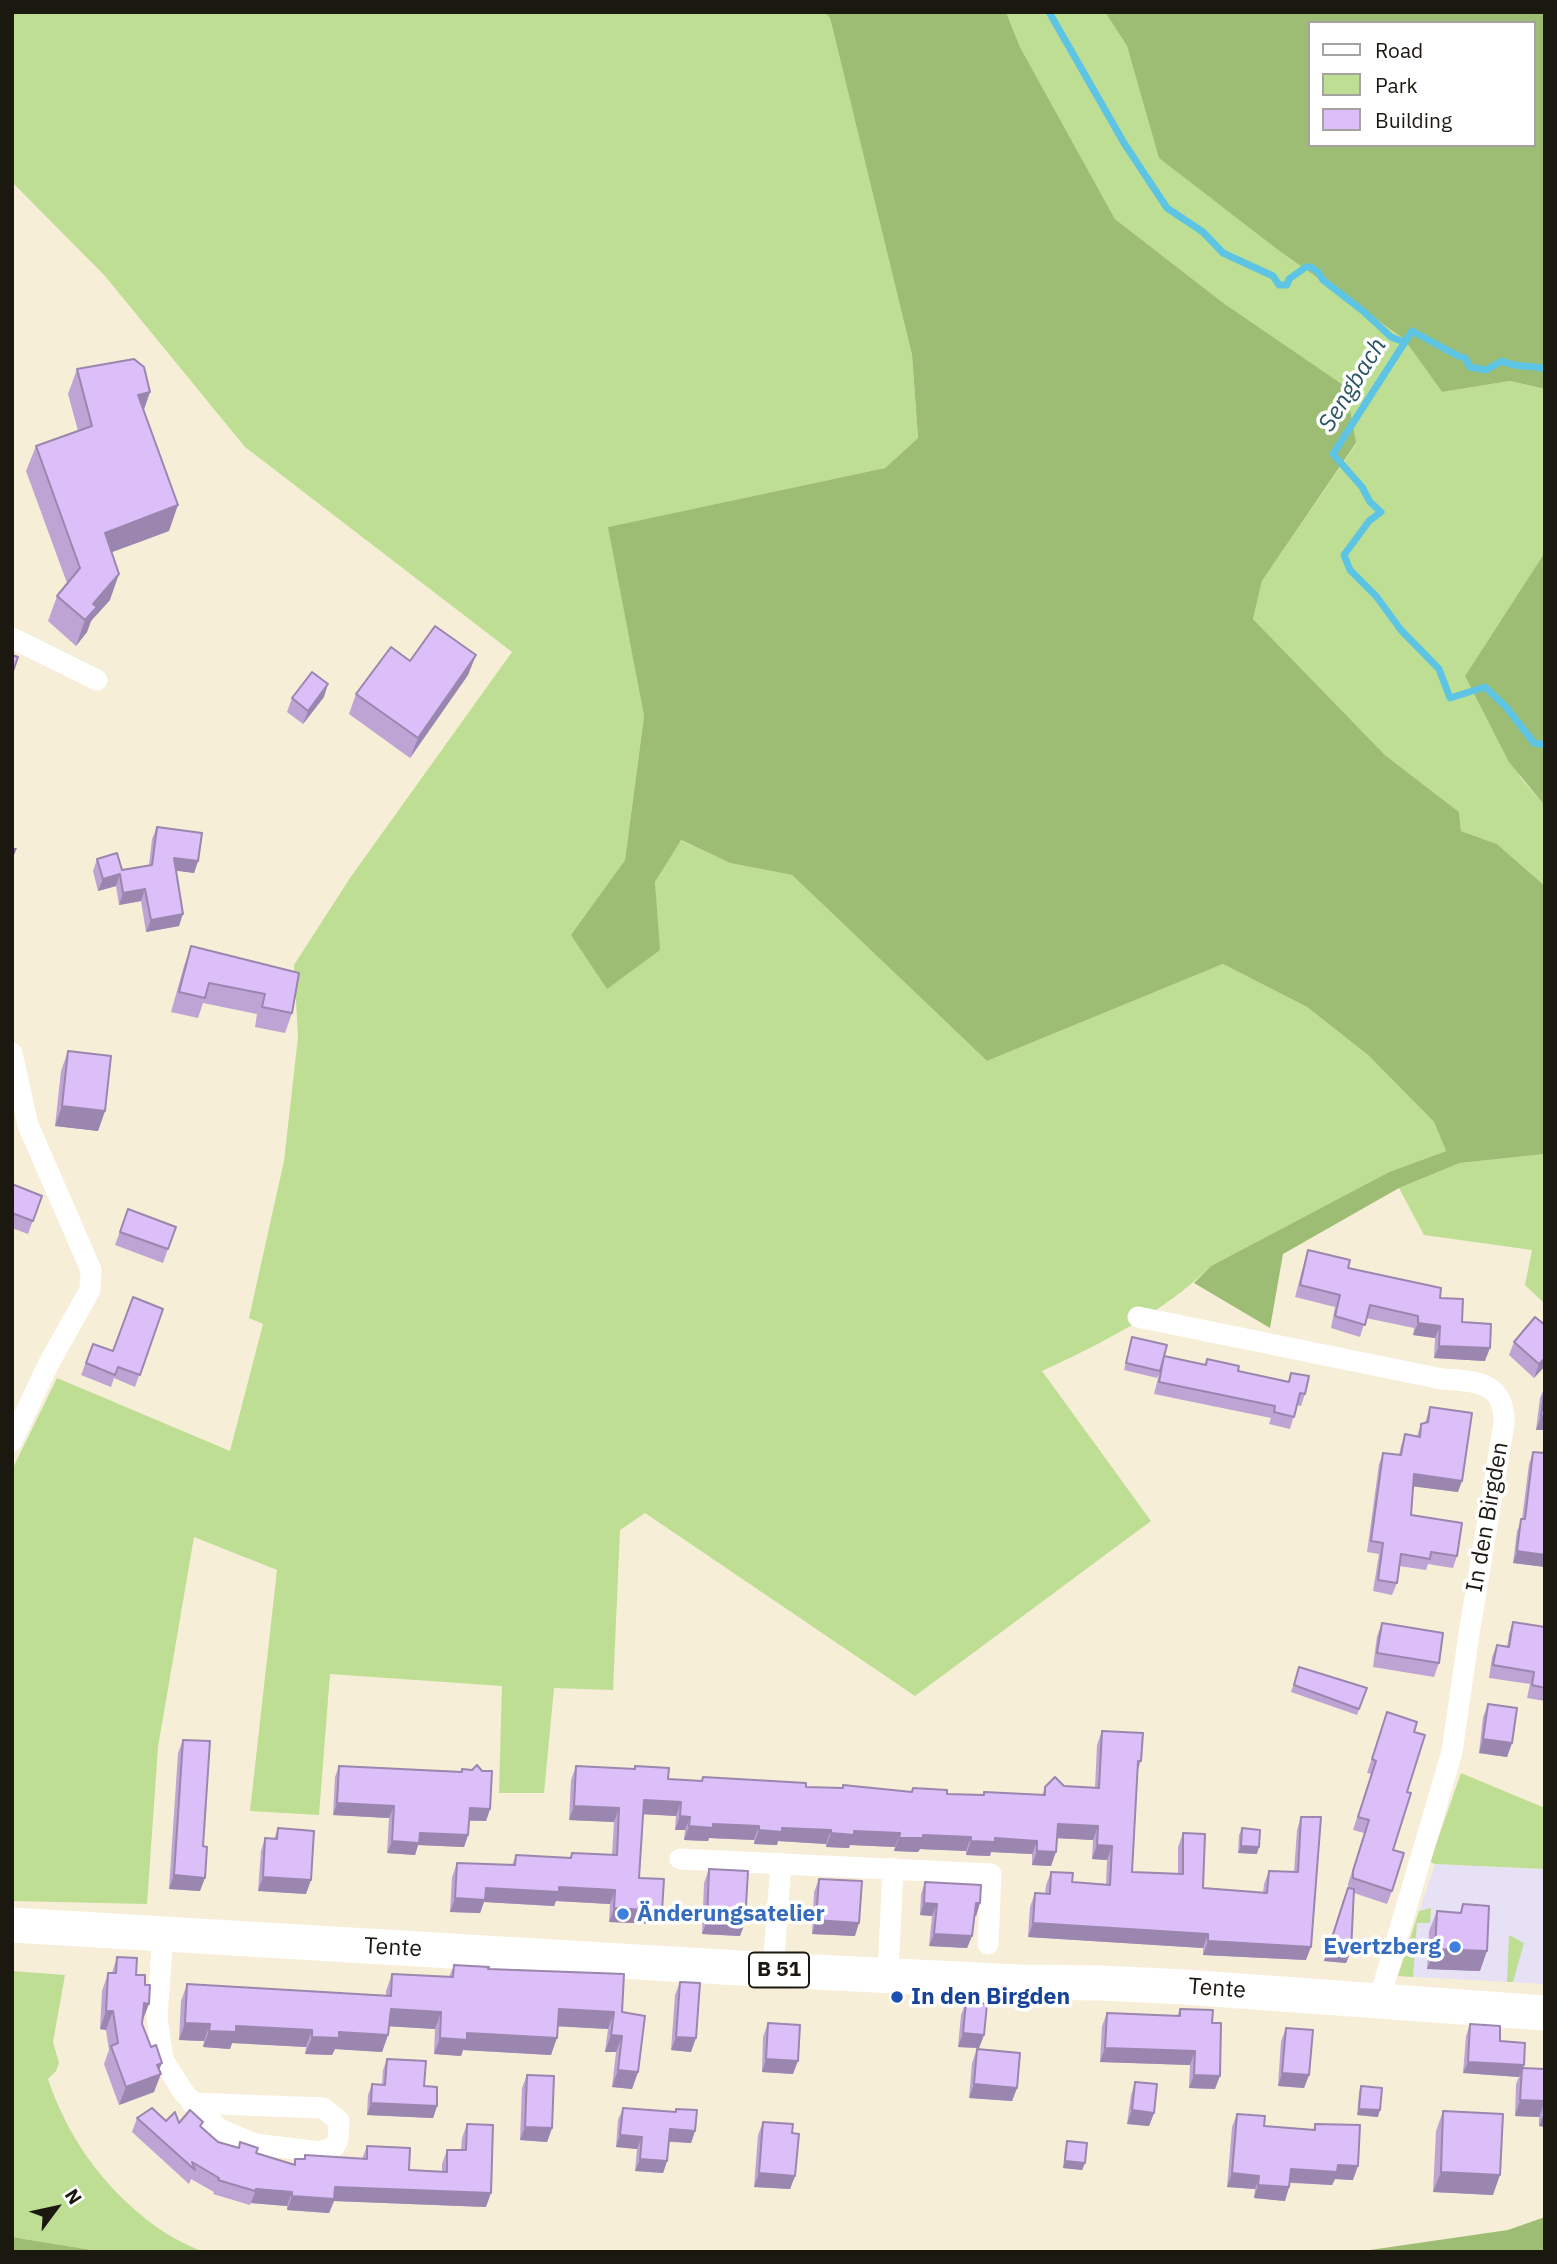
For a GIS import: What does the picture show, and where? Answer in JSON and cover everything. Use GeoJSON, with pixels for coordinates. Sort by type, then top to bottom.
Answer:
{"type":"FeatureCollection","features":[{"type":"Feature","properties":{"kind":"main road","name":"Tente"},"geometry":{"type":"LineString","coordinates":[[12,1925],[773,1970],[1019,1982],[1100,1983],[1545,2013]]}},
{"type":"Feature","properties":{"kind":"street"},"geometry":{"type":"LineString","coordinates":[[12,638],[97,680]]}},
{"type":"Feature","properties":{"kind":"street"},"geometry":{"type":"LineString","coordinates":[[12,1052],[28,1125],[91,1270],[90,1290],[49,1363],[12,1441]]}},
{"type":"Feature","properties":{"kind":"street","name":"In den Birgden"},"geometry":{"type":"LineString","coordinates":[[1138,1317],[1442,1379],[1475,1382],[1494,1390],[1504,1408],[1504,1424],[1452,1752],[1379,2000]]}},
{"type":"Feature","properties":{"kind":"street"},"geometry":{"type":"LineString","coordinates":[[680,1859],[991,1874],[988,1944]]}},
{"type":"Feature","properties":{"kind":"street"},"geometry":{"type":"LineString","coordinates":[[773,1970],[781,1863]]}},
{"type":"Feature","properties":{"kind":"street"},"geometry":{"type":"LineString","coordinates":[[888,1974],[892,1868]]}},
{"type":"Feature","properties":{"kind":"street"},"geometry":{"type":"LineString","coordinates":[[163,1934],[157,2017],[163,2060],[192,2103],[219,2129],[255,2144],[320,2152],[334,2147],[338,2140],[339,2121],[323,2108],[192,2103]]}},
{"type":"Feature","properties":{"kind":"shaded area"},"geometry":{"type":"Polygon","coordinates":[[[1435,1864],[1545,1869],[1545,1984],[1398,1976],[1435,1864]]]}},
{"type":"Feature","properties":{"kind":"green space"},"geometry":{"type":"Polygon","coordinates":[[[12,12],[824,12],[830,18],[912,355],[918,438],[885,468],[609,527],[644,716],[625,860],[571,936],[659,950],[655,882],[680,840],[730,863],[792,875],[987,1061],[1223,964],[1307,1007],[1368,1055],[1434,1122],[1446,1151],[1389,1172],[1211,1266],[1173,1298],[1131,1326],[1042,1371],[1151,1521],[915,1696],[645,1513],[620,1530],[613,1690],[554,1688],[544,1793],[499,1793],[502,1686],[330,1674],[319,1815],[250,1811],[277,1570],[194,1537],[158,1747],[147,1904],[12,1901],[12,1470],[57,1378],[230,1451],[263,1324],[249,1318],[284,1161],[298,1037],[294,965],[350,878],[512,652],[245,447],[105,276],[12,182],[12,12]]]}},
{"type":"Feature","properties":{"kind":"green space"},"geometry":{"type":"Polygon","coordinates":[[[824,12],[1006,12],[1020,47],[1115,219],[1226,305],[1346,387],[1356,443],[1262,581],[1253,619],[1385,755],[1459,812],[1461,831],[1497,844],[1545,886],[1545,1154],[1460,1163],[1399,1188],[1283,1254],[1270,1328],[1194,1283],[1211,1266],[1389,1172],[1446,1151],[1434,1122],[1368,1055],[1307,1007],[1223,964],[987,1061],[792,875],[730,863],[681,840],[655,882],[660,950],[607,989],[571,935],[625,860],[644,716],[608,527],[885,468],[918,438],[912,355],[830,18],[824,12]]]}},
{"type":"Feature","properties":{"kind":"green space"},"geometry":{"type":"Polygon","coordinates":[[[1006,12],[1105,12],[1127,46],[1160,158],[1278,250],[1404,339],[1442,392],[1510,381],[1545,389],[1545,552],[1465,676],[1521,778],[1545,806],[1545,886],[1497,844],[1461,831],[1459,812],[1385,755],[1253,619],[1262,581],[1356,444],[1226,305],[1115,219],[1020,47],[1006,12]]]}},
{"type":"Feature","properties":{"kind":"green space"},"geometry":{"type":"Polygon","coordinates":[[[1105,12],[1545,12],[1545,389],[1510,381],[1442,392],[1404,339],[1278,250],[1159,158],[1127,46],[1105,12]]]}},
{"type":"Feature","properties":{"kind":"green space"},"geometry":{"type":"Polygon","coordinates":[[[1545,552],[1545,806],[1509,762],[1465,676],[1545,552]]]}},
{"type":"Feature","properties":{"kind":"green space"},"geometry":{"type":"Polygon","coordinates":[[[1545,1154],[1545,1304],[1525,1285],[1532,1250],[1424,1235],[1399,1188],[1460,1163],[1545,1154]]]}},
{"type":"Feature","properties":{"kind":"green space"},"geometry":{"type":"Polygon","coordinates":[[[1461,1773],[1545,1808],[1545,1869],[1430,1862],[1461,1773]]]}},
{"type":"Feature","properties":{"kind":"green space"},"geometry":{"type":"Polygon","coordinates":[[[1431,1908],[1430,1923],[1417,1923],[1413,1977],[1398,1976],[1419,1911],[1431,1908]]]}},
{"type":"Feature","properties":{"kind":"green space"},"geometry":{"type":"Polygon","coordinates":[[[1509,1935],[1524,1943],[1513,1982],[1507,1982],[1509,1935]]]}},
{"type":"Feature","properties":{"kind":"green space"},"geometry":{"type":"Polygon","coordinates":[[[12,1971],[65,1975],[53,2042],[59,2063],[48,2079],[79,2145],[109,2184],[144,2217],[169,2235],[203,2252],[104,2252],[12,2237],[12,1971]]]}},
{"type":"Feature","properties":{"kind":"green space"},"geometry":{"type":"Polygon","coordinates":[[[1545,2217],[1545,2252],[1356,2252],[1508,2230],[1545,2217]]]}},
{"type":"Feature","properties":{"kind":"green space"},"geometry":{"type":"Polygon","coordinates":[[[12,2237],[104,2252],[12,2252],[12,2237]]]}},
{"type":"Feature","properties":{"kind":"building"},"geometry":{"type":"Polygon","coordinates":[[[134,359],[144,367],[150,392],[138,395],[178,505],[105,533],[119,574],[93,604],[97,607],[85,620],[57,596],[80,568],[36,446],[92,426],[77,369],[134,359]]]}},
{"type":"Feature","properties":{"kind":"building"},"geometry":{"type":"Polygon","coordinates":[[[435,626],[476,655],[418,738],[356,694],[391,647],[410,661],[435,626]]]}},
{"type":"Feature","properties":{"kind":"building"},"geometry":{"type":"Polygon","coordinates":[[[12,655],[18,657],[12,674],[12,655]]]}},
{"type":"Feature","properties":{"kind":"building"},"geometry":{"type":"Polygon","coordinates":[[[312,672],[328,684],[308,711],[292,698],[312,672]]]}},
{"type":"Feature","properties":{"kind":"building"},"geometry":{"type":"Polygon","coordinates":[[[157,827],[202,833],[198,861],[174,858],[183,914],[151,920],[145,889],[123,893],[120,874],[103,879],[97,859],[117,853],[122,870],[152,865],[157,827]]]}},
{"type":"Feature","properties":{"kind":"building"},"geometry":{"type":"Polygon","coordinates":[[[191,946],[299,973],[292,1013],[262,1007],[265,994],[209,983],[205,998],[179,992],[191,946]]]}},
{"type":"Feature","properties":{"kind":"building"},"geometry":{"type":"Polygon","coordinates":[[[68,1051],[111,1056],[105,1111],[62,1106],[68,1051]]]}},
{"type":"Feature","properties":{"kind":"building"},"geometry":{"type":"Polygon","coordinates":[[[12,1184],[42,1196],[33,1221],[12,1213],[12,1184]]]}},
{"type":"Feature","properties":{"kind":"building"},"geometry":{"type":"Polygon","coordinates":[[[128,1209],[176,1227],[168,1249],[120,1232],[128,1209]]]}},
{"type":"Feature","properties":{"kind":"building"},"geometry":{"type":"Polygon","coordinates":[[[1308,1250],[1350,1260],[1348,1268],[1441,1288],[1440,1298],[1463,1299],[1462,1322],[1491,1324],[1490,1348],[1439,1346],[1440,1326],[1418,1323],[1418,1316],[1370,1305],[1365,1325],[1335,1316],[1340,1295],[1300,1285],[1308,1250]]]}},
{"type":"Feature","properties":{"kind":"building"},"geometry":{"type":"Polygon","coordinates":[[[133,1297],[163,1309],[140,1375],[118,1367],[115,1375],[86,1363],[93,1344],[113,1351],[133,1297]]]}},
{"type":"Feature","properties":{"kind":"building"},"geometry":{"type":"Polygon","coordinates":[[[1535,1317],[1545,1325],[1545,1358],[1539,1364],[1514,1342],[1535,1317]]]}},
{"type":"Feature","properties":{"kind":"building"},"geometry":{"type":"Polygon","coordinates":[[[1132,1337],[1167,1345],[1160,1371],[1126,1363],[1132,1337]]]}},
{"type":"Feature","properties":{"kind":"building"},"geometry":{"type":"Polygon","coordinates":[[[1164,1356],[1206,1365],[1207,1359],[1239,1366],[1238,1371],[1289,1382],[1291,1373],[1309,1376],[1305,1394],[1300,1393],[1294,1417],[1274,1412],[1275,1406],[1159,1382],[1164,1356]]]}},
{"type":"Feature","properties":{"kind":"building"},"geometry":{"type":"Polygon","coordinates":[[[1545,1388],[1545,1416],[1541,1416],[1545,1388]]]}},
{"type":"Feature","properties":{"kind":"building"},"geometry":{"type":"Polygon","coordinates":[[[1430,1407],[1472,1413],[1462,1481],[1414,1474],[1411,1515],[1462,1523],[1457,1556],[1431,1552],[1430,1559],[1401,1554],[1397,1583],[1378,1580],[1383,1543],[1371,1541],[1383,1453],[1401,1455],[1405,1434],[1420,1437],[1421,1424],[1428,1422],[1430,1407]]]}},
{"type":"Feature","properties":{"kind":"building"},"geometry":{"type":"Polygon","coordinates":[[[1533,1452],[1545,1453],[1545,1555],[1517,1551],[1521,1519],[1525,1519],[1533,1452]]]}},
{"type":"Feature","properties":{"kind":"building"},"geometry":{"type":"Polygon","coordinates":[[[1513,1622],[1545,1627],[1545,1688],[1532,1685],[1534,1672],[1493,1665],[1497,1645],[1509,1647],[1513,1622]]]}},
{"type":"Feature","properties":{"kind":"building"},"geometry":{"type":"Polygon","coordinates":[[[1382,1623],[1443,1633],[1439,1663],[1377,1653],[1382,1623]]]}},
{"type":"Feature","properties":{"kind":"building"},"geometry":{"type":"Polygon","coordinates":[[[1299,1667],[1367,1688],[1359,1709],[1294,1685],[1299,1667]]]}},
{"type":"Feature","properties":{"kind":"building"},"geometry":{"type":"Polygon","coordinates":[[[1488,1704],[1517,1708],[1512,1743],[1483,1739],[1488,1704]]]}},
{"type":"Feature","properties":{"kind":"building"},"geometry":{"type":"Polygon","coordinates":[[[1387,1712],[1417,1722],[1414,1732],[1425,1735],[1393,1850],[1404,1853],[1392,1891],[1353,1878],[1369,1820],[1358,1817],[1376,1761],[1372,1759],[1387,1712]]]}},
{"type":"Feature","properties":{"kind":"building"},"geometry":{"type":"Polygon","coordinates":[[[1102,1731],[1143,1733],[1141,1761],[1138,1761],[1132,1872],[1183,1874],[1183,1833],[1205,1834],[1203,1888],[1267,1893],[1269,1871],[1298,1872],[1301,1817],[1321,1817],[1311,1947],[1208,1941],[1208,1934],[1033,1923],[1035,1893],[1050,1894],[1051,1872],[1073,1873],[1072,1882],[1110,1885],[1112,1846],[1097,1845],[1098,1826],[1058,1824],[1056,1852],[1037,1851],[1037,1841],[995,1838],[995,1842],[971,1841],[971,1837],[923,1835],[923,1838],[899,1838],[900,1833],[854,1831],[854,1835],[831,1833],[831,1830],[782,1828],[782,1832],[759,1830],[759,1826],[713,1824],[713,1828],[689,1826],[690,1817],[680,1816],[681,1802],[644,1800],[639,1878],[664,1879],[662,1911],[614,1908],[615,1890],[559,1887],[559,1892],[486,1888],[485,1900],[455,1898],[457,1863],[515,1865],[516,1855],[571,1858],[572,1853],[617,1855],[619,1808],[574,1806],[576,1766],[669,1768],[668,1779],[702,1781],[703,1777],[806,1783],[806,1787],[843,1788],[843,1785],[912,1792],[913,1788],[947,1790],[947,1794],[984,1795],[984,1792],[1045,1795],[1045,1787],[1055,1777],[1064,1786],[1099,1788],[1102,1731]]]}},
{"type":"Feature","properties":{"kind":"building"},"geometry":{"type":"Polygon","coordinates":[[[183,1740],[210,1741],[203,1846],[207,1847],[205,1878],[174,1875],[183,1740]]]}},
{"type":"Feature","properties":{"kind":"building"},"geometry":{"type":"Polygon","coordinates":[[[477,1765],[482,1771],[492,1771],[490,1809],[470,1808],[468,1835],[420,1833],[419,1843],[392,1841],[394,1806],[337,1803],[339,1766],[462,1772],[462,1769],[472,1770],[477,1765]]]}},
{"type":"Feature","properties":{"kind":"building"},"geometry":{"type":"Polygon","coordinates":[[[278,1828],[314,1831],[311,1880],[263,1877],[265,1838],[277,1839],[278,1828]]]}},
{"type":"Feature","properties":{"kind":"building"},"geometry":{"type":"Polygon","coordinates":[[[1242,1828],[1260,1830],[1259,1847],[1241,1846],[1242,1828]]]}},
{"type":"Feature","properties":{"kind":"building"},"geometry":{"type":"Polygon","coordinates":[[[709,1869],[748,1871],[745,1923],[707,1921],[709,1869]]]}},
{"type":"Feature","properties":{"kind":"building"},"geometry":{"type":"Polygon","coordinates":[[[819,1879],[862,1881],[859,1923],[816,1920],[819,1879]]]}},
{"type":"Feature","properties":{"kind":"building"},"geometry":{"type":"Polygon","coordinates":[[[925,1882],[981,1885],[980,1903],[976,1903],[972,1936],[934,1934],[937,1904],[924,1903],[925,1882]]]}},
{"type":"Feature","properties":{"kind":"building"},"geometry":{"type":"Polygon","coordinates":[[[1348,1888],[1354,1889],[1351,1951],[1328,1950],[1348,1888]]]}},
{"type":"Feature","properties":{"kind":"building"},"geometry":{"type":"Polygon","coordinates":[[[1463,1904],[1489,1906],[1487,1951],[1435,1949],[1437,1911],[1461,1913],[1463,1904]]]}},
{"type":"Feature","properties":{"kind":"building"},"geometry":{"type":"Polygon","coordinates":[[[117,1957],[137,1958],[136,1975],[145,1975],[145,1985],[150,1985],[149,2004],[144,2003],[142,2024],[151,2047],[156,2045],[162,2063],[157,2065],[161,2074],[126,2087],[111,2046],[118,2043],[113,2011],[106,2011],[108,1973],[116,1973],[117,1957]]]}},
{"type":"Feature","properties":{"kind":"building"},"geometry":{"type":"Polygon","coordinates":[[[454,1965],[489,1967],[488,1969],[624,1974],[622,2012],[645,2016],[638,2072],[618,2070],[622,2036],[611,2035],[614,2012],[559,2009],[557,2038],[467,2033],[467,2040],[440,2038],[441,2012],[391,2009],[388,2035],[339,2032],[339,2038],[312,2037],[312,2030],[236,2026],[236,2032],[209,2031],[210,2024],[185,2023],[187,1984],[391,1996],[392,1974],[453,1977],[454,1965]]]}},
{"type":"Feature","properties":{"kind":"building"},"geometry":{"type":"Polygon","coordinates":[[[680,1982],[700,1983],[696,2038],[676,2037],[680,1982]]]}},
{"type":"Feature","properties":{"kind":"building"},"geometry":{"type":"Polygon","coordinates":[[[966,2002],[987,2004],[984,2035],[963,2033],[966,2002]]]}},
{"type":"Feature","properties":{"kind":"building"},"geometry":{"type":"Polygon","coordinates":[[[1180,2009],[1213,2010],[1212,2023],[1221,2023],[1220,2076],[1194,2075],[1195,2051],[1105,2048],[1107,2013],[1180,2016],[1180,2009]]]}},
{"type":"Feature","properties":{"kind":"building"},"geometry":{"type":"Polygon","coordinates":[[[768,2023],[800,2025],[798,2061],[766,2059],[768,2023]]]}},
{"type":"Feature","properties":{"kind":"building"},"geometry":{"type":"Polygon","coordinates":[[[1470,2024],[1500,2026],[1500,2041],[1525,2043],[1524,2065],[1468,2062],[1470,2024]]]}},
{"type":"Feature","properties":{"kind":"building"},"geometry":{"type":"Polygon","coordinates":[[[1286,2028],[1313,2030],[1309,2075],[1282,2073],[1286,2028]]]}},
{"type":"Feature","properties":{"kind":"building"},"geometry":{"type":"Polygon","coordinates":[[[977,2049],[1020,2053],[1017,2088],[974,2084],[977,2049]]]}},
{"type":"Feature","properties":{"kind":"building"},"geometry":{"type":"Polygon","coordinates":[[[387,2059],[426,2061],[424,2086],[437,2087],[437,2106],[371,2103],[372,2084],[385,2085],[387,2059]]]}},
{"type":"Feature","properties":{"kind":"building"},"geometry":{"type":"Polygon","coordinates":[[[1522,2068],[1545,2069],[1545,2101],[1520,2100],[1522,2068]]]}},
{"type":"Feature","properties":{"kind":"building"},"geometry":{"type":"Polygon","coordinates":[[[527,2075],[554,2076],[552,2128],[525,2127],[527,2075]]]}},
{"type":"Feature","properties":{"kind":"building"},"geometry":{"type":"Polygon","coordinates":[[[1135,2082],[1157,2084],[1154,2113],[1132,2110],[1135,2082]]]}},
{"type":"Feature","properties":{"kind":"building"},"geometry":{"type":"Polygon","coordinates":[[[1361,2086],[1382,2088],[1380,2110],[1359,2109],[1361,2086]]]}},
{"type":"Feature","properties":{"kind":"building"},"geometry":{"type":"Polygon","coordinates":[[[152,2108],[166,2121],[175,2112],[179,2123],[190,2110],[203,2122],[200,2126],[218,2142],[239,2148],[240,2142],[258,2148],[256,2153],[295,2165],[295,2159],[305,2159],[305,2155],[367,2159],[367,2146],[410,2148],[409,2170],[447,2172],[447,2150],[466,2150],[467,2124],[493,2125],[491,2193],[335,2187],[334,2199],[292,2196],[292,2192],[255,2191],[218,2180],[219,2178],[192,2162],[195,2170],[137,2118],[152,2108]]]}},
{"type":"Feature","properties":{"kind":"building"},"geometry":{"type":"Polygon","coordinates":[[[623,2108],[676,2112],[676,2109],[697,2110],[695,2131],[670,2129],[667,2161],[640,2159],[642,2137],[620,2135],[623,2108]]]}},
{"type":"Feature","properties":{"kind":"building"},"geometry":{"type":"Polygon","coordinates":[[[1443,2111],[1503,2114],[1500,2175],[1441,2172],[1443,2111]]]}},
{"type":"Feature","properties":{"kind":"building"},"geometry":{"type":"Polygon","coordinates":[[[1237,2114],[1265,2116],[1264,2126],[1315,2130],[1315,2124],[1360,2125],[1358,2166],[1338,2165],[1337,2172],[1291,2169],[1289,2187],[1258,2185],[1259,2176],[1232,2173],[1237,2114]]]}},
{"type":"Feature","properties":{"kind":"building"},"geometry":{"type":"Polygon","coordinates":[[[763,2122],[793,2124],[792,2133],[799,2134],[795,2176],[759,2173],[763,2122]]]}},
{"type":"Feature","properties":{"kind":"building"},"geometry":{"type":"Polygon","coordinates":[[[1067,2141],[1087,2143],[1085,2163],[1065,2161],[1067,2141]]]}},
{"type":"Feature","properties":{"kind":"waterway","name":"Sengbach"},"geometry":{"type":"LineString","coordinates":[[1049,12],[1124,143],[1167,208],[1203,232],[1223,253],[1273,276],[1279,285],[1287,285],[1289,279],[1306,267],[1311,267],[1391,337],[1404,342]]}},
{"type":"Feature","properties":{"kind":"waterway","name":"Sengbach"},"geometry":{"type":"LineString","coordinates":[[1545,369],[1502,361],[1486,370],[1470,367],[1465,358],[1412,331],[1333,454],[1381,512],[1369,521],[1344,555],[1350,570],[1376,596],[1401,630],[1439,669],[1450,698],[1485,687],[1506,707],[1534,743],[1545,745]]}},
{"type":"Feature","properties":{"kind":"place","name":"Änderungsatelier"},"geometry":{"type":"Point","coordinates":[623,1914]}},
{"type":"Feature","properties":{"kind":"place","name":"Evertzberg"},"geometry":{"type":"Point","coordinates":[1455,1947]}},
{"type":"Feature","properties":{"kind":"place","name":"In den Birgden"},"geometry":{"type":"Point","coordinates":[897,1997]}}]}
